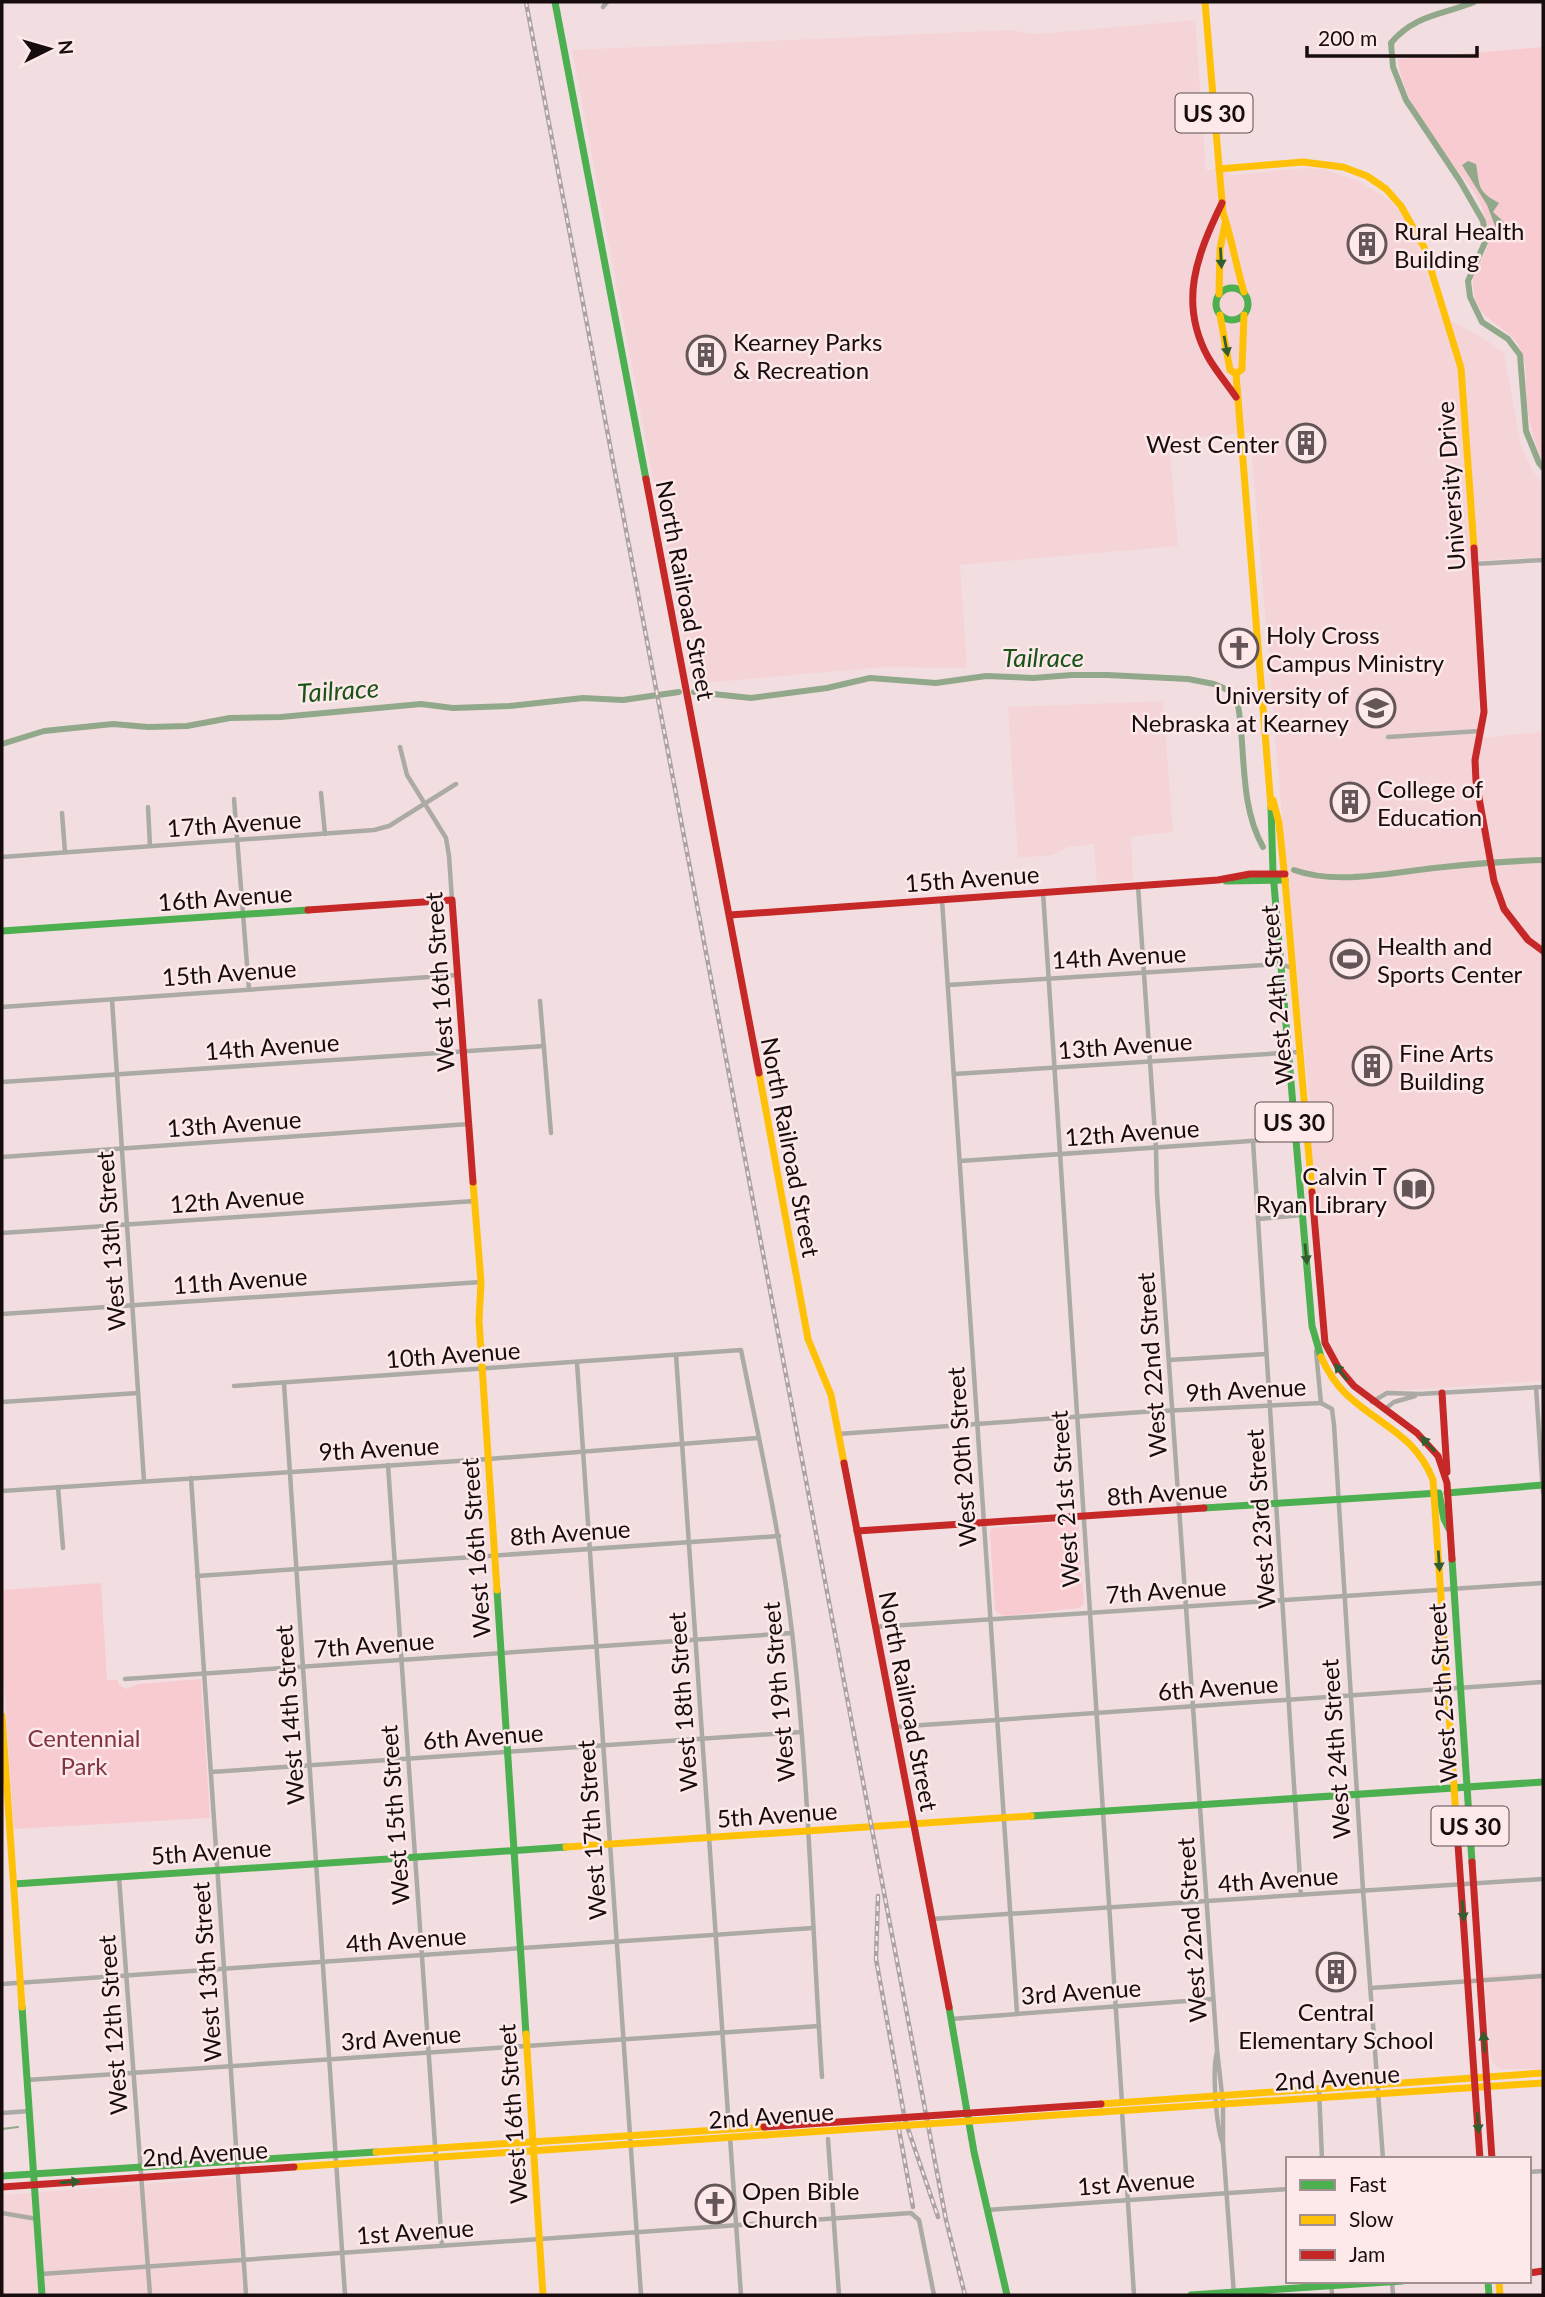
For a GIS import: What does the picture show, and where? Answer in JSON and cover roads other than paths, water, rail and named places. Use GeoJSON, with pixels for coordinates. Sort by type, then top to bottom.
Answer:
{"type":"FeatureCollection","features":[{"type":"Feature","properties":{"kind":"main road","name":"North Railroad Street"},"geometry":{"type":"LineString","coordinates":[[555,2],[730,915],[808,1339],[829,1387],[986,2210],[1007,2295]]}},
{"type":"Feature","properties":{"kind":"main road","name":"US 30"},"geometry":{"type":"LineString","coordinates":[[1205,2],[1222,202],[1225,224],[1232,239],[1236,267],[1248,305],[1244,315]]}},
{"type":"Feature","properties":{"kind":"main road","name":"University Drive"},"geometry":{"type":"LineString","coordinates":[[1219,169],[1306,162],[1346,168],[1385,189],[1414,223],[1426,248],[1461,368],[1484,712],[1475,760],[1476,781],[1492,872],[1504,909],[1528,940],[1543,951]]}},
{"type":"Feature","properties":{"kind":"main road"},"geometry":{"type":"LineString","coordinates":[[1222,202],[1196,261],[1192,306],[1198,337],[1238,400]]}},
{"type":"Feature","properties":{"kind":"main road","name":"US 30"},"geometry":{"type":"LineString","coordinates":[[1220,315],[1216,304],[1222,273],[1220,237],[1225,224]]}},
{"type":"Feature","properties":{"kind":"main road"},"geometry":{"type":"LineString","coordinates":[[1219,294],[1231,287],[1244,292]]}},
{"type":"Feature","properties":{"kind":"main road"},"geometry":{"type":"LineString","coordinates":[[1220,315],[1233,320],[1244,315]]}},
{"type":"Feature","properties":{"kind":"main road","name":"West 24th Street"},"geometry":{"type":"LineString","coordinates":[[1220,315],[1230,370],[1236,374]]}},
{"type":"Feature","properties":{"kind":"main road","name":"West 24th Street"},"geometry":{"type":"LineString","coordinates":[[1236,374],[1242,369],[1244,315]]}},
{"type":"Feature","properties":{"kind":"main road","name":"West 24th Street"},"geometry":{"type":"LineString","coordinates":[[1236,374],[1272,796],[1270,824],[1273,877],[1315,1343],[1322,1361],[1336,1383],[1353,1401],[1382,1422]]}},
{"type":"Feature","properties":{"kind":"main road","name":"West 24th Street"},"geometry":{"type":"LineString","coordinates":[[1272,796],[1279,823],[1285,876],[1325,1343],[1339,1371],[1371,1402],[1392,1416]]}},
{"type":"Feature","properties":{"kind":"main road","name":"15th Avenue"},"geometry":{"type":"LineString","coordinates":[[730,915],[1217,880],[1238,876],[1285,876]]}},
{"type":"Feature","properties":{"kind":"main road","name":"16th Avenue"},"geometry":{"type":"LineString","coordinates":[[2,931],[452,900]]}},
{"type":"Feature","properties":{"kind":"main road","name":"West 16th Street"},"geometry":{"type":"LineString","coordinates":[[452,900],[481,1282],[479,1321],[543,2295]]}},
{"type":"Feature","properties":{"kind":"main road"},"geometry":{"type":"LineString","coordinates":[[1442,1393],[1447,1483]]}},
{"type":"Feature","properties":{"kind":"main road"},"geometry":{"type":"LineString","coordinates":[[1364,1408],[1374,1412],[1384,1410]]}},
{"type":"Feature","properties":{"kind":"main road","name":"West 25th Street"},"geometry":{"type":"LineString","coordinates":[[1392,1416],[1426,1440],[1443,1465],[1447,1483],[1492,2157]]}},
{"type":"Feature","properties":{"kind":"main road","name":"West 25th Street"},"geometry":{"type":"LineString","coordinates":[[1382,1422],[1407,1439],[1425,1459],[1433,1480],[1480,2157]]}},
{"type":"Feature","properties":{"kind":"main road"},"geometry":{"type":"LineString","coordinates":[[1447,1493],[1543,1485]]}},
{"type":"Feature","properties":{"kind":"main road"},"geometry":{"type":"LineString","coordinates":[[1434,1493],[1440,1495],[1444,1519],[1450,1531]]}},
{"type":"Feature","properties":{"kind":"main road","name":"8th Avenue"},"geometry":{"type":"LineString","coordinates":[[857,1531],[1434,1493]]}},
{"type":"Feature","properties":{"kind":"main road"},"geometry":{"type":"LineString","coordinates":[[2,1716],[4,1784],[43,2295]]}},
{"type":"Feature","properties":{"kind":"main road","name":"5th Avenue"},"geometry":{"type":"LineString","coordinates":[[13,1884],[1543,1782]]}},
{"type":"Feature","properties":{"kind":"main road","name":"2nd Avenue"},"geometry":{"type":"LineString","coordinates":[[533,2147],[630,2135],[729,2133],[1122,2107],[1543,2073]]}},
{"type":"Feature","properties":{"kind":"main road","name":"2nd Avenue"},"geometry":{"type":"LineString","coordinates":[[1220,2100],[1320,2098],[1543,2083]]}},
{"type":"Feature","properties":{"kind":"main road","name":"2nd Avenue"},"geometry":{"type":"LineString","coordinates":[[2,2176],[631,2144],[729,2133]]}},
{"type":"Feature","properties":{"kind":"main road","name":"2nd Avenue"},"geometry":{"type":"LineString","coordinates":[[2,2187],[141,2177],[237,2166]]}},
{"type":"Feature","properties":{"kind":"main road"},"geometry":{"type":"LineString","coordinates":[[1191,2295],[1362,2283]]}},
{"type":"Feature","properties":{"kind":"street"},"geometry":{"type":"LineString","coordinates":[[603,7],[607,2]]}},
{"type":"Feature","properties":{"kind":"street"},"geometry":{"type":"LineString","coordinates":[[1475,564],[1543,560]]}},
{"type":"Feature","properties":{"kind":"street"},"geometry":{"type":"LineString","coordinates":[[1388,737],[1480,731]]}},
{"type":"Feature","properties":{"kind":"street","name":"West 16th Street"},"geometry":{"type":"LineString","coordinates":[[400,747],[407,775],[446,838],[452,900]]}},
{"type":"Feature","properties":{"kind":"street","name":"17th Avenue"},"geometry":{"type":"LineString","coordinates":[[2,857],[374,830],[389,826],[456,784]]}},
{"type":"Feature","properties":{"kind":"street"},"geometry":{"type":"LineString","coordinates":[[321,793],[325,834]]}},
{"type":"Feature","properties":{"kind":"street"},"geometry":{"type":"LineString","coordinates":[[234,799],[249,990]]}},
{"type":"Feature","properties":{"kind":"street"},"geometry":{"type":"LineString","coordinates":[[148,807],[150,846]]}},
{"type":"Feature","properties":{"kind":"street"},"geometry":{"type":"LineString","coordinates":[[62,813],[65,852]]}},
{"type":"Feature","properties":{"kind":"street","name":"West 22nd Street"},"geometry":{"type":"LineString","coordinates":[[1138,886],[1168,1360],[1217,2050],[1219,2131],[1223,2144],[1234,2294]]}},
{"type":"Feature","properties":{"kind":"street","name":"West 21st Street"},"geometry":{"type":"LineString","coordinates":[[1043,892],[1134,2295]]}},
{"type":"Feature","properties":{"kind":"street","name":"West 20th Street"},"geometry":{"type":"LineString","coordinates":[[942,899],[1017,2013]]}},
{"type":"Feature","properties":{"kind":"street","name":"14th Avenue"},"geometry":{"type":"LineString","coordinates":[[948,985],[1281,964],[1292,968]]}},
{"type":"Feature","properties":{"kind":"street","name":"15th Avenue"},"geometry":{"type":"LineString","coordinates":[[2,1007],[458,975]]}},
{"type":"Feature","properties":{"kind":"street","name":"West 13th Street"},"geometry":{"type":"LineString","coordinates":[[112,1000],[144,1481]]}},
{"type":"Feature","properties":{"kind":"street"},"geometry":{"type":"LineString","coordinates":[[540,1000],[551,1133]]}},
{"type":"Feature","properties":{"kind":"street","name":"14th Avenue"},"geometry":{"type":"LineString","coordinates":[[2,1082],[544,1045]]}},
{"type":"Feature","properties":{"kind":"street","name":"13th Avenue"},"geometry":{"type":"LineString","coordinates":[[954,1074],[1299,1052]]}},
{"type":"Feature","properties":{"kind":"street","name":"13th Avenue"},"geometry":{"type":"LineString","coordinates":[[2,1157],[469,1124]]}},
{"type":"Feature","properties":{"kind":"street","name":"12th Avenue"},"geometry":{"type":"LineString","coordinates":[[960,1161],[1307,1138]]}},
{"type":"Feature","properties":{"kind":"street","name":"West 23rd Street"},"geometry":{"type":"LineString","coordinates":[[1253,1141],[1301,1895]]}},
{"type":"Feature","properties":{"kind":"street","name":"12th Avenue"},"geometry":{"type":"LineString","coordinates":[[2,1233],[475,1201]]}},
{"type":"Feature","properties":{"kind":"street"},"geometry":{"type":"LineString","coordinates":[[1259,1219],[1302,1215]]}},
{"type":"Feature","properties":{"kind":"street","name":"11th Avenue"},"geometry":{"type":"LineString","coordinates":[[2,1314],[481,1282]]}},
{"type":"Feature","properties":{"kind":"street","name":"West 24th Street"},"geometry":{"type":"LineString","coordinates":[[1315,1343],[1321,1402],[1329,1406],[1333,1413],[1383,2157]]}},
{"type":"Feature","properties":{"kind":"street","name":"10th Avenue"},"geometry":{"type":"LineString","coordinates":[[234,1387],[741,1350]]}},
{"type":"Feature","properties":{"kind":"street","name":"West 19th Street"},"geometry":{"type":"LineString","coordinates":[[741,1350],[779,1536],[792,1633],[801,1731],[822,2077]]}},
{"type":"Feature","properties":{"kind":"street"},"geometry":{"type":"LineString","coordinates":[[1168,1360],[1266,1353]]}},
{"type":"Feature","properties":{"kind":"street","name":"West 18th Street"},"geometry":{"type":"LineString","coordinates":[[676,1355],[741,2295]]}},
{"type":"Feature","properties":{"kind":"street","name":"West 17th Street"},"geometry":{"type":"LineString","coordinates":[[577,1363],[641,2295]]}},
{"type":"Feature","properties":{"kind":"street","name":"West 14th Street"},"geometry":{"type":"LineString","coordinates":[[284,1384],[345,2295]]}},
{"type":"Feature","properties":{"kind":"street"},"geometry":{"type":"LineString","coordinates":[[1536,1387],[1543,1492]]}},
{"type":"Feature","properties":{"kind":"street"},"geometry":{"type":"LineString","coordinates":[[1371,1402],[1387,1394],[1543,1387]]}},
{"type":"Feature","properties":{"kind":"street"},"geometry":{"type":"LineString","coordinates":[[2,1402],[138,1393]]}},
{"type":"Feature","properties":{"kind":"street"},"geometry":{"type":"LineString","coordinates":[[1384,1410],[1394,1402],[1420,1394]]}},
{"type":"Feature","properties":{"kind":"street","name":"9th Avenue"},"geometry":{"type":"LineString","coordinates":[[838,1434],[1077,1416],[1321,1402]]}},
{"type":"Feature","properties":{"kind":"street","name":"9th Avenue"},"geometry":{"type":"LineString","coordinates":[[2,1492],[758,1438]]}},
{"type":"Feature","properties":{"kind":"street","name":"West 15th Street"},"geometry":{"type":"LineString","coordinates":[[388,1465],[442,2246]]}},
{"type":"Feature","properties":{"kind":"street","name":"West 13th Street"},"geometry":{"type":"LineString","coordinates":[[191,1478],[246,2295]]}},
{"type":"Feature","properties":{"kind":"street"},"geometry":{"type":"LineString","coordinates":[[58,1487],[63,1548]]}},
{"type":"Feature","properties":{"kind":"street","name":"8th Avenue"},"geometry":{"type":"LineString","coordinates":[[197,1576],[779,1536]]}},
{"type":"Feature","properties":{"kind":"street","name":"7th Avenue"},"geometry":{"type":"LineString","coordinates":[[875,1627],[1543,1584]]}},
{"type":"Feature","properties":{"kind":"street","name":"7th Avenue"},"geometry":{"type":"LineString","coordinates":[[125,1679],[792,1633]]}},
{"type":"Feature","properties":{"kind":"street","name":"6th Avenue"},"geometry":{"type":"LineString","coordinates":[[894,1727],[1543,1682]]}},
{"type":"Feature","properties":{"kind":"street","name":"6th Avenue"},"geometry":{"type":"LineString","coordinates":[[211,1773],[801,1731]]}},
{"type":"Feature","properties":{"kind":"street","name":"West 12th Street"},"geometry":{"type":"LineString","coordinates":[[118,1877],[150,2295]]}},
{"type":"Feature","properties":{"kind":"street","name":"4th Avenue"},"geometry":{"type":"LineString","coordinates":[[930,1919],[1543,1879]]}},
{"type":"Feature","properties":{"kind":"street","name":"4th Avenue"},"geometry":{"type":"LineString","coordinates":[[2,1984],[813,1928]]}},
{"type":"Feature","properties":{"kind":"street"},"geometry":{"type":"LineString","coordinates":[[1371,1988],[1543,1976]]}},
{"type":"Feature","properties":{"kind":"street","name":"3rd Avenue"},"geometry":{"type":"LineString","coordinates":[[950,2019],[1213,1999]]}},
{"type":"Feature","properties":{"kind":"street","name":"3rd Avenue"},"geometry":{"type":"LineString","coordinates":[[27,2080],[819,2026]]}},
{"type":"Feature","properties":{"kind":"street"},"geometry":{"type":"LineString","coordinates":[[1319,2089],[1322,2157]]}},
{"type":"Feature","properties":{"kind":"street"},"geometry":{"type":"LineString","coordinates":[[2,2113],[30,2111]]}},
{"type":"Feature","properties":{"kind":"street"},"geometry":{"type":"LineString","coordinates":[[828,2139],[839,2295]]}},
{"type":"Feature","properties":{"kind":"street","name":"1st Avenue"},"geometry":{"type":"LineString","coordinates":[[986,2210],[1286,2189]]}},
{"type":"Feature","properties":{"kind":"street"},"geometry":{"type":"LineString","coordinates":[[2,2213],[37,2219]]}},
{"type":"Feature","properties":{"kind":"street","name":"1st Avenue"},"geometry":{"type":"LineString","coordinates":[[41,2274],[911,2213],[919,2220],[934,2295]]}},
{"type":"Feature","properties":{"kind":"street"},"geometry":{"type":"LineString","coordinates":[[1331,2284],[1332,2295]]}},
{"type":"Feature","properties":{"kind":"waterway"},"geometry":{"type":"LineString","coordinates":[[1474,2],[1419,21],[1400,34],[1391,43],[1393,67],[1406,100],[1483,221],[1486,240],[1468,281],[1470,297],[1482,322],[1508,339],[1520,355],[1526,431],[1543,468]]}},
{"type":"Feature","properties":{"kind":"waterway","name":"Tailrace"},"geometry":{"type":"LineString","coordinates":[[694,692],[751,698],[827,688],[870,678],[936,683],[986,676],[1033,678],[1107,675],[1188,679],[1214,684],[1228,690],[1238,705],[1250,813],[1263,847]]}},
{"type":"Feature","properties":{"kind":"waterway","name":"Tailrace"},"geometry":{"type":"LineString","coordinates":[[2,744],[44,731],[113,724],[187,726],[230,718],[281,717],[421,704],[453,708],[510,706],[583,698],[623,700],[679,692]]}},
{"type":"Feature","properties":{"kind":"waterway","name":"Tailrace"},"geometry":{"type":"LineString","coordinates":[[1294,870],[1327,877],[1345,877],[1543,860]]}},
{"type":"Feature","properties":{"kind":"waterway"},"geometry":{"type":"LineString","coordinates":[[2,2129],[18,2127]]}},
{"type":"Feature","properties":{"kind":"railway"},"geometry":{"type":"LineString","coordinates":[[526,2],[946,2220],[965,2295]]}},
{"type":"Feature","properties":{"kind":"railway"},"geometry":{"type":"LineString","coordinates":[[878,1896],[876,1959],[905,2120],[938,2217]]}},
{"type":"Feature","properties":{"kind":"railway"},"geometry":{"type":"LineString","coordinates":[[897,2119],[913,2207]]}},
{"type":"Feature","properties":{"kind":"place","name":"Rural Health Building"},"geometry":{"type":"Point","coordinates":[1367,244]}},
{"type":"Feature","properties":{"kind":"place","name":"Kearney Parks & Recreation"},"geometry":{"type":"Point","coordinates":[706,355]}},
{"type":"Feature","properties":{"kind":"place","name":"West Center"},"geometry":{"type":"Point","coordinates":[1306,443]}},
{"type":"Feature","properties":{"kind":"place","name":"Holy Cross Campus Ministry"},"geometry":{"type":"Point","coordinates":[1239,648]}},
{"type":"Feature","properties":{"kind":"place","name":"University of Nebraska at Kearney"},"geometry":{"type":"Point","coordinates":[1376,708]}},
{"type":"Feature","properties":{"kind":"place","name":"College of Education"},"geometry":{"type":"Point","coordinates":[1350,802]}},
{"type":"Feature","properties":{"kind":"place","name":"Health and Sports Center"},"geometry":{"type":"Point","coordinates":[1350,959]}},
{"type":"Feature","properties":{"kind":"place","name":"Fine Arts Building"},"geometry":{"type":"Point","coordinates":[1372,1066]}},
{"type":"Feature","properties":{"kind":"place","name":"Calvin T Ryan Library"},"geometry":{"type":"Point","coordinates":[1414,1189]}},
{"type":"Feature","properties":{"kind":"place","name":"Central Elementary School"},"geometry":{"type":"Point","coordinates":[1336,1972]}},
{"type":"Feature","properties":{"kind":"place","name":"Open Bible Church"},"geometry":{"type":"Point","coordinates":[715,2204]}},
{"type":"Feature","properties":{"kind":"park label","name":"Centennial Park"},"geometry":{"type":"Point","coordinates":[84,1751]}}]}
